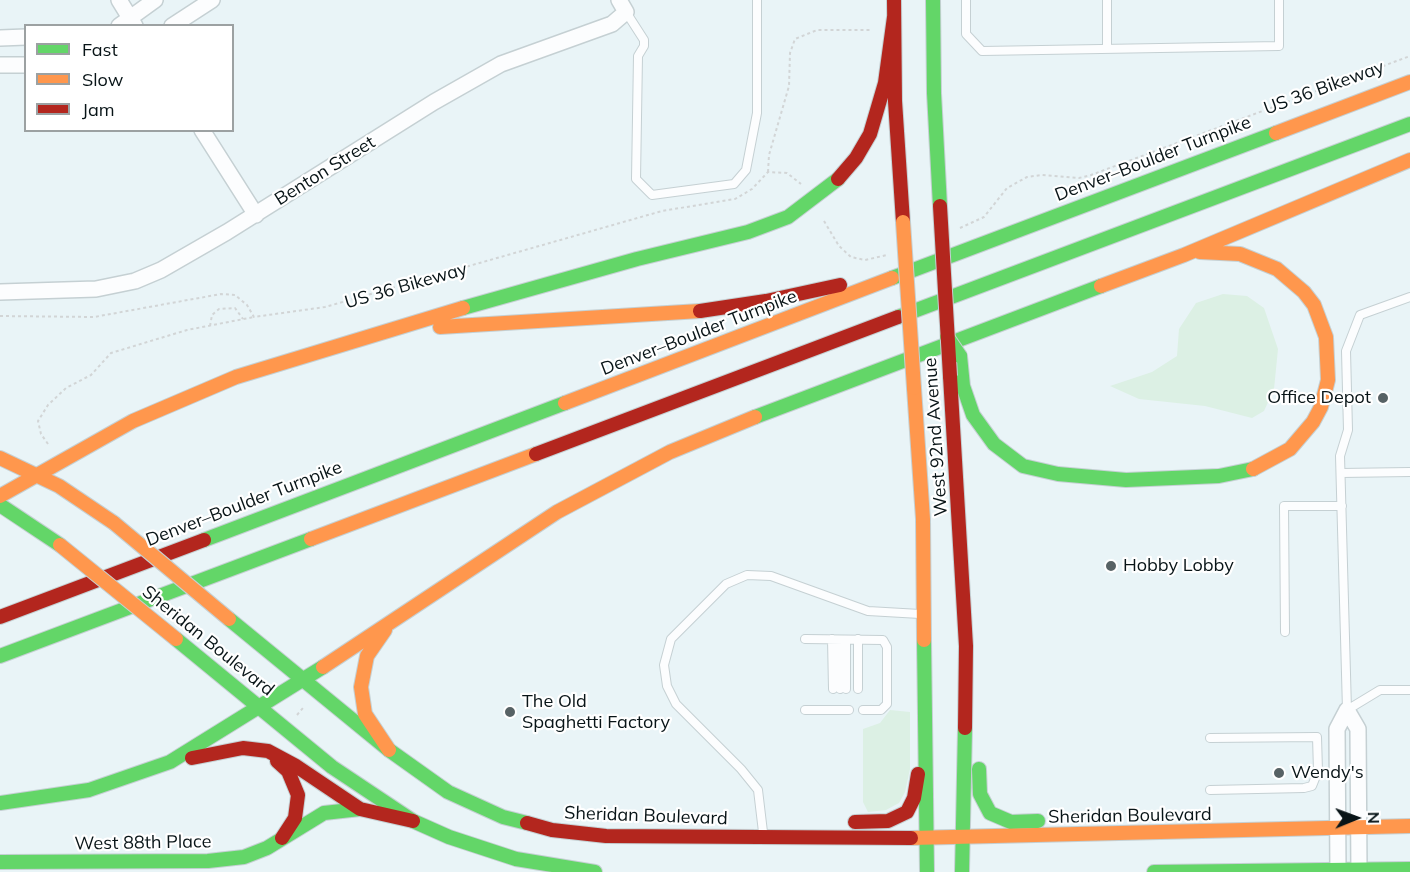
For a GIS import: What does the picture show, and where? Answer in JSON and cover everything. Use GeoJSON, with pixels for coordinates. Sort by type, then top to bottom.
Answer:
{"type":"FeatureCollection","features":[{"type":"Feature","properties":{"kind":"main road","name":"West 92nd Avenue"},"geometry":{"type":"LineString","coordinates":[[894,0],[896,101],[923,519],[927,872]]}},
{"type":"Feature","properties":{"kind":"main road","name":"West 92nd Avenue"},"geometry":{"type":"LineString","coordinates":[[933,0],[934,93],[966,646],[962,872]]}},
{"type":"Feature","properties":{"kind":"main road"},"geometry":{"type":"LineString","coordinates":[[0,496],[66,456],[173,402],[247,373],[637,259],[748,232],[794,214],[835,183],[856,158],[870,134],[885,82],[894,17]]}},
{"type":"Feature","properties":{"kind":"main road","name":"Denver–Boulder Turnpike"},"geometry":{"type":"LineString","coordinates":[[0,617],[1410,82]]}},
{"type":"Feature","properties":{"kind":"main road"},"geometry":{"type":"LineString","coordinates":[[0,656],[1410,124]]}},
{"type":"Feature","properties":{"kind":"main road"},"geometry":{"type":"LineString","coordinates":[[0,670],[1410,138]]}},
{"type":"Feature","properties":{"kind":"main road"},"geometry":{"type":"LineString","coordinates":[[170,762],[240,721],[258,706],[304,680],[557,512],[670,452],[765,412],[1184,255],[1410,160]]}},
{"type":"Feature","properties":{"kind":"main road"},"geometry":{"type":"LineString","coordinates":[[321,350],[434,327],[626,318],[738,306],[852,281],[999,238]]}},
{"type":"Feature","properties":{"kind":"main road"},"geometry":{"type":"LineString","coordinates":[[947,337],[960,356],[967,405],[976,421],[994,444],[1023,466],[1058,474],[1126,480],[1220,476],[1261,466],[1290,449],[1305,434],[1321,407],[1329,366],[1321,321],[1304,292],[1291,279],[1263,261],[1240,254],[1218,252],[1184,255]]}},
{"type":"Feature","properties":{"kind":"main road"},"geometry":{"type":"LineString","coordinates":[[894,294],[960,269]]}},
{"type":"Feature","properties":{"kind":"main road"},"geometry":{"type":"LineString","coordinates":[[0,630],[752,347]]}},
{"type":"Feature","properties":{"kind":"main road","name":"Sheridan Boulevard"},"geometry":{"type":"LineString","coordinates":[[0,458],[38,474],[114,523],[389,750],[458,797],[503,817],[534,826],[606,836],[928,838],[1410,826]]}},
{"type":"Feature","properties":{"kind":"main road","name":"Sheridan Boulevard"},"geometry":{"type":"LineString","coordinates":[[0,505],[60,545],[349,780],[413,820],[449,837],[516,859],[595,872]]}},
{"type":"Feature","properties":{"kind":"main road"},"geometry":{"type":"LineString","coordinates":[[924,614],[956,628],[966,646]]}},
{"type":"Feature","properties":{"kind":"main road"},"geometry":{"type":"LineString","coordinates":[[389,750],[365,714],[361,685],[368,656],[391,622]]}},
{"type":"Feature","properties":{"kind":"main road"},"geometry":{"type":"LineString","coordinates":[[966,720],[979,733],[980,794],[986,808],[994,816],[1011,822],[1073,820],[1110,834]]}},
{"type":"Feature","properties":{"kind":"main road"},"geometry":{"type":"LineString","coordinates":[[0,803],[89,790],[170,762],[243,748],[268,752],[296,766],[360,809],[413,820]]}},
{"type":"Feature","properties":{"kind":"main road"},"geometry":{"type":"LineString","coordinates":[[268,752],[288,771],[298,795],[295,818],[282,838]]}},
{"type":"Feature","properties":{"kind":"main road"},"geometry":{"type":"LineString","coordinates":[[806,836],[836,822],[888,821],[908,812],[914,798],[918,775],[927,756]]}},
{"type":"Feature","properties":{"kind":"main road","name":"West 88th Place"},"geometry":{"type":"LineString","coordinates":[[0,862],[58,867],[175,866],[244,857],[324,813],[360,809]]}},
{"type":"Feature","properties":{"kind":"main road"},"geometry":{"type":"LineString","coordinates":[[1154,872],[1359,871],[1410,868]]}},
{"type":"Feature","properties":{"kind":"street"},"geometry":{"type":"LineString","coordinates":[[119,0],[128,23],[155,0]]}},
{"type":"Feature","properties":{"kind":"street"},"geometry":{"type":"LineString","coordinates":[[175,24],[212,0]]}},
{"type":"Feature","properties":{"kind":"street","name":"Benton Street"},"geometry":{"type":"LineString","coordinates":[[0,292],[96,289],[135,281],[185,258],[434,102],[501,64],[612,24],[623,6]]}},
{"type":"Feature","properties":{"kind":"street"},"geometry":{"type":"LineString","coordinates":[[0,38],[24,37]]}},
{"type":"Feature","properties":{"kind":"street"},"geometry":{"type":"LineString","coordinates":[[0,65],[24,65]]}},
{"type":"Feature","properties":{"kind":"street"},"geometry":{"type":"LineString","coordinates":[[203,132],[256,215]]}},
{"type":"Feature","properties":{"kind":"street"},"geometry":{"type":"LineString","coordinates":[[1347,710],[1358,729],[1359,871]]}},
{"type":"Feature","properties":{"kind":"street"},"geometry":{"type":"LineString","coordinates":[[1338,871],[1337,729],[1347,710]]}},
{"type":"Feature","properties":{"kind":"lane"},"geometry":{"type":"LineString","coordinates":[[623,6],[644,40],[644,46],[638,56],[636,179],[652,195],[734,184],[746,170],[757,113],[757,0]]}},
{"type":"Feature","properties":{"kind":"lane"},"geometry":{"type":"LineString","coordinates":[[966,0],[966,34],[982,51],[1279,46],[1279,0]]}},
{"type":"Feature","properties":{"kind":"lane"},"geometry":{"type":"LineString","coordinates":[[1107,0],[1107,49]]}},
{"type":"Feature","properties":{"kind":"lane"},"geometry":{"type":"LineString","coordinates":[[1410,297],[1360,315],[1346,351],[1348,430],[1340,456],[1347,710],[1380,690],[1410,690]]}},
{"type":"Feature","properties":{"kind":"lane"},"geometry":{"type":"LineString","coordinates":[[1341,473],[1410,472]]}},
{"type":"Feature","properties":{"kind":"lane"},"geometry":{"type":"LineString","coordinates":[[1285,632],[1284,506],[1342,506]]}},
{"type":"Feature","properties":{"kind":"lane"},"geometry":{"type":"LineString","coordinates":[[763,837],[758,789],[741,769],[675,704],[667,686],[664,665],[671,639],[726,584],[747,575],[771,576],[868,611],[924,614]]}},
{"type":"Feature","properties":{"kind":"lane"},"geometry":{"type":"LineString","coordinates":[[805,639],[883,640],[887,647],[887,704],[881,710],[863,711]]}},
{"type":"Feature","properties":{"kind":"lane"},"geometry":{"type":"LineString","coordinates":[[846,640],[846,689]]}},
{"type":"Feature","properties":{"kind":"lane"},"geometry":{"type":"LineString","coordinates":[[846,640],[846,689]]}},
{"type":"Feature","properties":{"kind":"lane"},"geometry":{"type":"LineString","coordinates":[[846,640],[846,689]]}},
{"type":"Feature","properties":{"kind":"lane"},"geometry":{"type":"LineString","coordinates":[[842,710],[840,701],[842,710]]}},
{"type":"Feature","properties":{"kind":"lane"},"geometry":{"type":"LineString","coordinates":[[805,710],[842,710]]}},
{"type":"Feature","properties":{"kind":"lane"},"geometry":{"type":"LineString","coordinates":[[1210,738],[1317,737],[1318,771],[1312,786],[1304,788],[1210,790]]}},
{"type":"Feature","properties":{"kind":"path"},"geometry":{"type":"LineString","coordinates":[[801,184],[787,173],[768,172],[769,155],[789,86],[790,53],[795,39],[817,30],[870,30]]}},
{"type":"Feature","properties":{"kind":"path","name":"US 36 Bikeway"},"geometry":{"type":"LineString","coordinates":[[955,230],[980,220],[1007,188],[1027,177],[1042,175],[1079,178],[1091,176],[1410,56]]}},
{"type":"Feature","properties":{"kind":"path","name":"US 36 Bikeway"},"geometry":{"type":"LineString","coordinates":[[48,444],[41,434],[38,421],[48,405],[66,388],[91,375],[111,353],[243,319],[339,305],[662,211],[735,199],[752,189],[768,172]]}},
{"type":"Feature","properties":{"kind":"path"},"geometry":{"type":"LineString","coordinates":[[824,221],[839,246],[851,257],[865,260],[895,252]]}},
{"type":"Feature","properties":{"kind":"path"},"geometry":{"type":"LineString","coordinates":[[0,316],[94,317],[221,294],[234,295],[247,304],[254,317]]}},
{"type":"Feature","properties":{"kind":"path"},"geometry":{"type":"LineString","coordinates":[[210,326],[214,311],[226,307],[234,308],[243,319]]}},
{"type":"Feature","properties":{"kind":"green space"},"geometry":{"type":"Polygon","coordinates":[[[1223,294],[1247,296],[1264,308],[1278,349],[1274,389],[1264,411],[1252,418],[1205,406],[1139,399],[1110,386],[1152,372],[1177,356],[1179,329],[1196,303],[1223,294]]]}},
{"type":"Feature","properties":{"kind":"green space"},"geometry":{"type":"Polygon","coordinates":[[[890,710],[910,712],[910,769],[905,792],[899,803],[886,810],[868,812],[863,802],[863,729],[880,723],[890,710]]]}},
{"type":"Feature","properties":{"kind":"traffic: fast"},"geometry":{"type":"LineString","coordinates":[[933,0],[934,93],[940,206]]}},
{"type":"Feature","properties":{"kind":"traffic: fast"},"geometry":{"type":"LineString","coordinates":[[898,317],[1410,124]]}},
{"type":"Feature","properties":{"kind":"traffic: fast"},"geometry":{"type":"LineString","coordinates":[[892,278],[1276,133]]}},
{"type":"Feature","properties":{"kind":"traffic: fast"},"geometry":{"type":"LineString","coordinates":[[463,308],[637,259],[748,232],[788,217],[838,179]]}},
{"type":"Feature","properties":{"kind":"traffic: fast"},"geometry":{"type":"LineString","coordinates":[[755,417],[1101,286]]}},
{"type":"Feature","properties":{"kind":"traffic: fast"},"geometry":{"type":"LineString","coordinates":[[947,337],[960,356]]}},
{"type":"Feature","properties":{"kind":"traffic: fast"},"geometry":{"type":"LineString","coordinates":[[960,356],[963,386],[973,415],[994,444],[1023,466],[1058,474],[1126,480],[1219,476],[1253,469]]}},
{"type":"Feature","properties":{"kind":"traffic: fast"},"geometry":{"type":"LineString","coordinates":[[204,540],[565,403]]}},
{"type":"Feature","properties":{"kind":"traffic: fast"},"geometry":{"type":"LineString","coordinates":[[0,505],[60,545]]}},
{"type":"Feature","properties":{"kind":"traffic: fast"},"geometry":{"type":"LineString","coordinates":[[0,656],[311,539]]}},
{"type":"Feature","properties":{"kind":"traffic: fast"},"geometry":{"type":"LineString","coordinates":[[229,619],[389,750],[448,792],[503,817],[527,823]]}},
{"type":"Feature","properties":{"kind":"traffic: fast"},"geometry":{"type":"LineString","coordinates":[[176,639],[332,767],[413,821],[449,837],[516,859],[595,872]]}},
{"type":"Feature","properties":{"kind":"traffic: fast"},"geometry":{"type":"LineString","coordinates":[[924,640],[927,872]]}},
{"type":"Feature","properties":{"kind":"traffic: fast"},"geometry":{"type":"LineString","coordinates":[[0,803],[89,790],[170,762],[323,667]]}},
{"type":"Feature","properties":{"kind":"traffic: fast"},"geometry":{"type":"LineString","coordinates":[[962,872],[965,728]]}},
{"type":"Feature","properties":{"kind":"traffic: fast"},"geometry":{"type":"LineString","coordinates":[[979,769],[980,794],[990,813],[1011,822],[1038,821]]}},
{"type":"Feature","properties":{"kind":"traffic: fast"},"geometry":{"type":"LineString","coordinates":[[0,862],[208,861],[244,857],[267,848],[324,813],[360,809]]}},
{"type":"Feature","properties":{"kind":"traffic: fast"},"geometry":{"type":"LineString","coordinates":[[1154,872],[1410,869]]}},
{"type":"Feature","properties":{"kind":"traffic: slow"},"geometry":{"type":"LineString","coordinates":[[1276,133],[1410,82]]}},
{"type":"Feature","properties":{"kind":"traffic: slow"},"geometry":{"type":"LineString","coordinates":[[1101,286],[1184,255],[1410,160]]}},
{"type":"Feature","properties":{"kind":"traffic: slow"},"geometry":{"type":"LineString","coordinates":[[903,222],[914,388]]}},
{"type":"Feature","properties":{"kind":"traffic: slow"},"geometry":{"type":"LineString","coordinates":[[1200,252],[1240,254],[1277,269],[1304,292],[1314,305],[1326,337],[1328,380],[1321,407],[1313,422],[1290,449],[1253,469]]}},
{"type":"Feature","properties":{"kind":"traffic: slow"},"geometry":{"type":"LineString","coordinates":[[565,403],[892,278]]}},
{"type":"Feature","properties":{"kind":"traffic: slow"},"geometry":{"type":"LineString","coordinates":[[0,496],[133,421],[236,377],[463,308]]}},
{"type":"Feature","properties":{"kind":"traffic: slow"},"geometry":{"type":"LineString","coordinates":[[440,327],[700,311]]}},
{"type":"Feature","properties":{"kind":"traffic: slow"},"geometry":{"type":"LineString","coordinates":[[914,388],[923,519],[924,640]]}},
{"type":"Feature","properties":{"kind":"traffic: slow"},"geometry":{"type":"LineString","coordinates":[[323,667],[557,512],[670,452],[755,417]]}},
{"type":"Feature","properties":{"kind":"traffic: slow"},"geometry":{"type":"LineString","coordinates":[[311,539],[536,454]]}},
{"type":"Feature","properties":{"kind":"traffic: slow"},"geometry":{"type":"LineString","coordinates":[[0,458],[59,486],[114,523]]}},
{"type":"Feature","properties":{"kind":"traffic: slow"},"geometry":{"type":"LineString","coordinates":[[114,523],[229,619]]}},
{"type":"Feature","properties":{"kind":"traffic: slow"},"geometry":{"type":"LineString","coordinates":[[60,545],[176,639]]}},
{"type":"Feature","properties":{"kind":"traffic: slow"},"geometry":{"type":"LineString","coordinates":[[385,630],[367,656],[361,687],[365,714],[389,750]]}},
{"type":"Feature","properties":{"kind":"traffic: slow"},"geometry":{"type":"LineString","coordinates":[[911,838],[1410,826]]}},
{"type":"Feature","properties":{"kind":"traffic: jam"},"geometry":{"type":"LineString","coordinates":[[894,0],[895,101],[903,222]]}},
{"type":"Feature","properties":{"kind":"traffic: jam"},"geometry":{"type":"LineString","coordinates":[[838,179],[856,158],[870,134],[885,83],[894,17]]}},
{"type":"Feature","properties":{"kind":"traffic: jam"},"geometry":{"type":"LineString","coordinates":[[940,206],[950,376]]}},
{"type":"Feature","properties":{"kind":"traffic: jam"},"geometry":{"type":"LineString","coordinates":[[700,311],[766,301],[840,285]]}},
{"type":"Feature","properties":{"kind":"traffic: jam"},"geometry":{"type":"LineString","coordinates":[[536,454],[898,317]]}},
{"type":"Feature","properties":{"kind":"traffic: jam"},"geometry":{"type":"LineString","coordinates":[[950,376],[966,646],[965,728]]}},
{"type":"Feature","properties":{"kind":"traffic: jam"},"geometry":{"type":"LineString","coordinates":[[0,617],[204,540]]}},
{"type":"Feature","properties":{"kind":"traffic: jam"},"geometry":{"type":"LineString","coordinates":[[192,758],[243,748],[268,751],[296,766],[360,809],[413,821]]}},
{"type":"Feature","properties":{"kind":"traffic: jam"},"geometry":{"type":"LineString","coordinates":[[277,761],[288,771],[298,795],[295,818],[282,838]]}},
{"type":"Feature","properties":{"kind":"traffic: jam"},"geometry":{"type":"LineString","coordinates":[[855,822],[888,821],[907,812],[914,798],[918,774]]}},
{"type":"Feature","properties":{"kind":"traffic: jam"},"geometry":{"type":"LineString","coordinates":[[527,823],[552,830],[606,836],[911,838]]}},
{"type":"Feature","properties":{"kind":"place","name":"Office Depot"},"geometry":{"type":"Point","coordinates":[1383,398]}},
{"type":"Feature","properties":{"kind":"place","name":"Hobby Lobby"},"geometry":{"type":"Point","coordinates":[1111,566]}},
{"type":"Feature","properties":{"kind":"place","name":"The Old Spaghetti Factory"},"geometry":{"type":"Point","coordinates":[510,712]}},
{"type":"Feature","properties":{"kind":"place","name":"Wendy's"},"geometry":{"type":"Point","coordinates":[1279,773]}}]}
